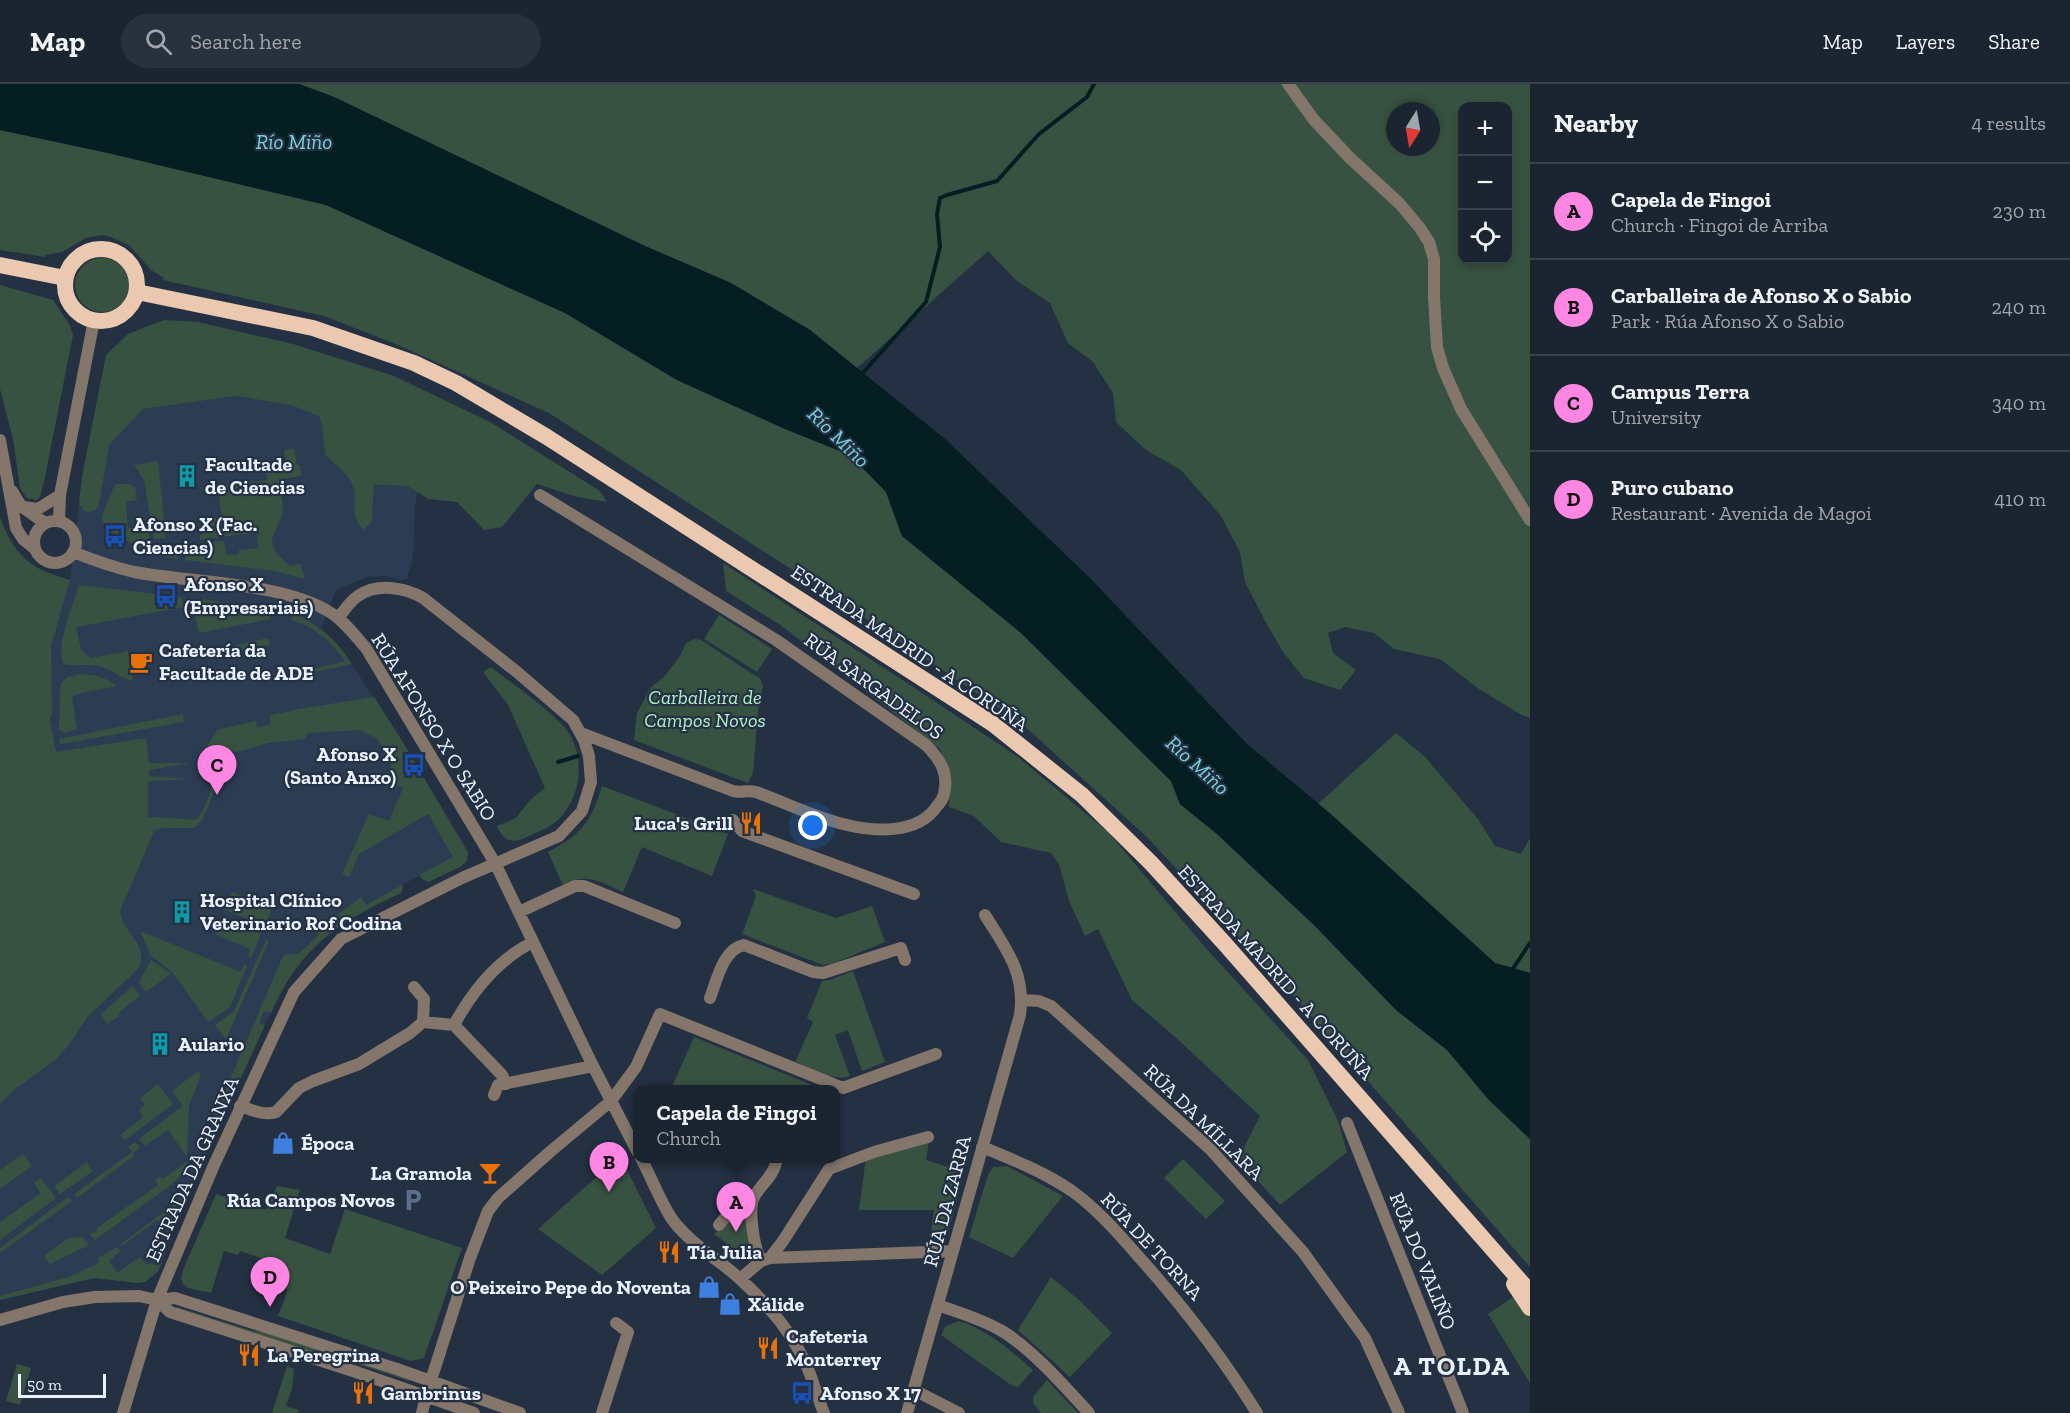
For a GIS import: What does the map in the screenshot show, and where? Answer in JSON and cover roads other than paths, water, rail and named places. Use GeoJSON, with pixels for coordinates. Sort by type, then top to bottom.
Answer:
{"type":"FeatureCollection","features":[{"type":"Feature","properties":{"kind":"highway"},"geometry":{"type":"LineString","coordinates":[[103,248],[123,255],[130,262],[135,272],[137,292],[134,301],[121,315],[103,321],[94,320],[85,317],[71,305],[67,297],[65,278],[69,268],[83,253],[103,248]]}},
{"type":"Feature","properties":{"kind":"highway"},"geometry":{"type":"LineString","coordinates":[[0,265],[65,278]]}},
{"type":"Feature","properties":{"kind":"highway","name":"ESTRADA MADRID - A CORUÑA"},"geometry":{"type":"LineString","coordinates":[[137,292],[313,328],[414,363],[456,383],[557,444],[993,724],[1082,795],[1151,863],[1530,1292]]}},
{"type":"Feature","properties":{"kind":"highway"},"geometry":{"type":"LineString","coordinates":[[1388,1130],[1484,1227],[1530,1279]]}},
{"type":"Feature","properties":{"kind":"highway"},"geometry":{"type":"LineString","coordinates":[[1488,1243],[1530,1308]]}},
{"type":"Feature","properties":{"kind":"street"},"geometry":{"type":"LineString","coordinates":[[1288,84],[1314,120],[1350,158],[1400,204],[1429,242],[1434,259],[1436,336],[1443,368],[1461,409],[1530,520]]}},
{"type":"Feature","properties":{"kind":"street"},"geometry":{"type":"LineString","coordinates":[[59,521],[60,495],[94,320]]}},
{"type":"Feature","properties":{"kind":"street"},"geometry":{"type":"LineString","coordinates":[[0,440],[16,528],[23,538],[42,559],[56,563],[63,561],[73,552],[76,545],[73,531],[65,523],[59,521],[45,523],[38,529],[34,538],[34,548]]}},
{"type":"Feature","properties":{"kind":"street"},"geometry":{"type":"LineString","coordinates":[[8,484],[21,506],[45,523]]}},
{"type":"Feature","properties":{"kind":"street"},"geometry":{"type":"LineString","coordinates":[[21,506],[38,509],[60,495]]}},
{"type":"Feature","properties":{"kind":"street","name":"RÚA SARGADELOS"},"geometry":{"type":"LineString","coordinates":[[540,495],[776,640],[926,745],[939,757],[945,784],[944,797],[925,820],[913,826],[874,829],[844,825],[756,792],[748,790],[739,793],[581,733]]}},
{"type":"Feature","properties":{"kind":"street","name":"RÚA AFONSO X O SABIO"},"geometry":{"type":"LineString","coordinates":[[73,552],[134,572],[284,594],[311,603],[338,618],[366,648],[495,863],[633,1143]]}},
{"type":"Feature","properties":{"kind":"street","name":"ESTRADA DA GRANXA"},"geometry":{"type":"LineString","coordinates":[[123,1413],[157,1300],[240,1106],[294,992],[341,939],[419,898],[559,836],[582,811],[591,782],[590,756],[573,720],[558,705],[423,598],[411,591],[385,588],[370,590],[353,600],[338,618]]}},
{"type":"Feature","properties":{"kind":"street"},"geometry":{"type":"LineString","coordinates":[[733,820],[742,831],[914,894]]}},
{"type":"Feature","properties":{"kind":"street"},"geometry":{"type":"LineString","coordinates":[[519,912],[575,886],[584,886],[675,923]]}},
{"type":"Feature","properties":{"kind":"street"},"geometry":{"type":"LineString","coordinates":[[985,915],[1010,957],[1020,980],[1022,1000]]}},
{"type":"Feature","properties":{"kind":"street"},"geometry":{"type":"LineString","coordinates":[[453,1025],[479,985],[492,971],[519,949],[533,942]]}},
{"type":"Feature","properties":{"kind":"street"},"geometry":{"type":"LineString","coordinates":[[710,998],[728,954],[736,946],[744,945],[813,972],[823,973],[901,948],[905,960]]}},
{"type":"Feature","properties":{"kind":"street"},"geometry":{"type":"LineString","coordinates":[[414,987],[424,999],[423,1022]]}},
{"type":"Feature","properties":{"kind":"street","name":"RÚA DA ZARRA"},"geometry":{"type":"LineString","coordinates":[[907,1413],[1020,1015],[1022,1000]]}},
{"type":"Feature","properties":{"kind":"street","name":"RÚA DA MÍLLARA"},"geometry":{"type":"LineString","coordinates":[[1022,1000],[1039,1001],[1051,1006],[1225,1166],[1303,1252],[1365,1338],[1399,1413]]}},
{"type":"Feature","properties":{"kind":"street"},"geometry":{"type":"LineString","coordinates":[[422,1413],[474,1247],[488,1210],[498,1198],[542,1159],[611,1101],[636,1066],[660,1014],[836,1085]]}},
{"type":"Feature","properties":{"kind":"street"},"geometry":{"type":"LineString","coordinates":[[240,1106],[264,1114],[276,1112],[300,1088],[359,1064],[410,1033],[423,1022],[453,1025],[502,1075],[506,1084]]}},
{"type":"Feature","properties":{"kind":"street"},"geometry":{"type":"LineString","coordinates":[[840,1087],[843,1088],[936,1054]]}},
{"type":"Feature","properties":{"kind":"street"},"geometry":{"type":"LineString","coordinates":[[494,1095],[498,1085],[593,1066]]}},
{"type":"Feature","properties":{"kind":"street","name":"RÚA DO VALIÑO"},"geometry":{"type":"LineString","coordinates":[[1347,1123],[1463,1413]]}},
{"type":"Feature","properties":{"kind":"street"},"geometry":{"type":"LineString","coordinates":[[740,1279],[766,1259],[783,1241],[828,1169],[874,1152],[928,1137]]}},
{"type":"Feature","properties":{"kind":"street","name":"RÚA DE TORNA"},"geometry":{"type":"LineString","coordinates":[[982,1147],[1036,1168],[1074,1192],[1107,1222],[1189,1313],[1257,1413]]}},
{"type":"Feature","properties":{"kind":"street"},"geometry":{"type":"LineString","coordinates":[[644,1163],[671,1218],[687,1236],[740,1279],[765,1304],[791,1338],[808,1368],[824,1413]]}},
{"type":"Feature","properties":{"kind":"street"},"geometry":{"type":"LineString","coordinates":[[776,1163],[776,1168],[751,1204],[750,1212],[757,1253],[766,1259],[953,1251]]}},
{"type":"Feature","properties":{"kind":"street"},"geometry":{"type":"LineString","coordinates":[[719,1225],[733,1211],[750,1212]]}},
{"type":"Feature","properties":{"kind":"street"},"geometry":{"type":"LineString","coordinates":[[0,1320],[63,1302],[95,1297],[139,1296],[157,1300],[175,1298],[520,1413]]}},
{"type":"Feature","properties":{"kind":"street"},"geometry":{"type":"LineString","coordinates":[[157,1300],[170,1312],[474,1413]]}},
{"type":"Feature","properties":{"kind":"street"},"geometry":{"type":"LineString","coordinates":[[938,1305],[975,1317],[1004,1332],[1050,1372],[1089,1413]]}},
{"type":"Feature","properties":{"kind":"street"},"geometry":{"type":"LineString","coordinates":[[602,1413],[628,1332],[616,1323]]}},
{"type":"Feature","properties":{"kind":"street"},"geometry":{"type":"LineString","coordinates":[[914,1390],[959,1413]]}},
{"type":"Feature","properties":{"kind":"water","name":"Río Miño"},"geometry":{"type":"Polygon","coordinates":[[[0,84],[299,84],[334,97],[645,246],[731,283],[810,330],[945,439],[1091,579],[1247,744],[1332,815],[1495,963],[1530,973],[1530,1139],[1489,1100],[1447,1050],[1396,1010],[1315,926],[1217,834],[1180,804],[1171,781],[1021,633],[902,536],[886,492],[850,455],[785,429],[677,380],[565,313],[326,205],[0,130],[0,84]]]}},
{"type":"Feature","properties":{"kind":"waterway"},"geometry":{"type":"LineString","coordinates":[[861,375],[926,302],[940,247],[937,214],[940,198],[997,181],[1039,134],[1087,97],[1094,84]]}},
{"type":"Feature","properties":{"kind":"waterway"},"geometry":{"type":"LineString","coordinates":[[558,762],[578,756]]}},
{"type":"Feature","properties":{"kind":"waterway"},"geometry":{"type":"LineString","coordinates":[[1512,970],[1530,943]]}},
{"type":"Feature","properties":{"kind":"place","name":"Facultade de Ciencias"},"geometry":{"type":"Point","coordinates":[187,476]}},
{"type":"Feature","properties":{"kind":"place","name":"Afonso X (Fac. Ciencias)"},"geometry":{"type":"Point","coordinates":[115,536]}},
{"type":"Feature","properties":{"kind":"place","name":"Afonso X (Empresariais)"},"geometry":{"type":"Point","coordinates":[166,596]}},
{"type":"Feature","properties":{"kind":"place","name":"Cafetería da Facultade de ADE"},"geometry":{"type":"Point","coordinates":[141,662]}},
{"type":"Feature","properties":{"kind":"place","name":"Afonso X (Santo Anxo)"},"geometry":{"type":"Point","coordinates":[414,765]}},
{"type":"Feature","properties":{"kind":"place","name":"Campus Terra"},"geometry":{"type":"Point","coordinates":[217,795]}},
{"type":"Feature","properties":{"kind":"place","name":"Luca's Grill"},"geometry":{"type":"Point","coordinates":[751,823]}},
{"type":"Feature","properties":{"kind":"place","name":"Hospital Clínico Veterinario Rof Codina"},"geometry":{"type":"Point","coordinates":[182,912]}},
{"type":"Feature","properties":{"kind":"place","name":"Aulario"},"geometry":{"type":"Point","coordinates":[160,1044]}},
{"type":"Feature","properties":{"kind":"place","name":"Época"},"geometry":{"type":"Point","coordinates":[283,1143]}},
{"type":"Feature","properties":{"kind":"place","name":"La Gramola"},"geometry":{"type":"Point","coordinates":[490,1173]}},
{"type":"Feature","properties":{"kind":"place","name":"Carballeira de Afonso X o Sabio"},"geometry":{"type":"Point","coordinates":[609,1192]}},
{"type":"Feature","properties":{"kind":"place","name":"Rúa Campos Novos"},"geometry":{"type":"Point","coordinates":[413,1200]}},
{"type":"Feature","properties":{"kind":"place","name":"Capela de Fingoi"},"geometry":{"type":"Point","coordinates":[736,1232]}},
{"type":"Feature","properties":{"kind":"place","name":"Tía Julia"},"geometry":{"type":"Point","coordinates":[669,1252]}},
{"type":"Feature","properties":{"kind":"place","name":"O Peixeiro Pepe do Noventa"},"geometry":{"type":"Point","coordinates":[709,1287]}},
{"type":"Feature","properties":{"kind":"place","name":"Xálide"},"geometry":{"type":"Point","coordinates":[730,1304]}},
{"type":"Feature","properties":{"kind":"place","name":"Puro cubano"},"geometry":{"type":"Point","coordinates":[270,1307]}},
{"type":"Feature","properties":{"kind":"place","name":"Cafeteria Monterrey"},"geometry":{"type":"Point","coordinates":[768,1348]}},
{"type":"Feature","properties":{"kind":"place","name":"La Peregrina"},"geometry":{"type":"Point","coordinates":[249,1355]}},
{"type":"Feature","properties":{"kind":"place","name":"Gambrinus"},"geometry":{"type":"Point","coordinates":[363,1393]}},
{"type":"Feature","properties":{"kind":"place","name":"Afonso X 17"},"geometry":{"type":"Point","coordinates":[802,1393]}},
{"type":"Feature","properties":{"kind":"district","name":"A TOLDA"},"geometry":{"type":"Point","coordinates":[1452,1366]}},
{"type":"Feature","properties":{"kind":"park label","name":"Carballeira de Campos Novos"},"geometry":{"type":"Point","coordinates":[705,708]}}]}
